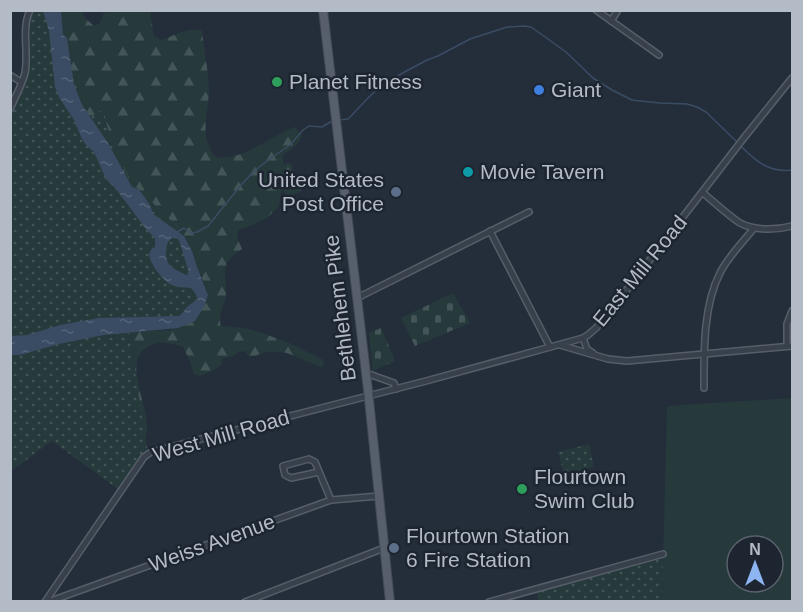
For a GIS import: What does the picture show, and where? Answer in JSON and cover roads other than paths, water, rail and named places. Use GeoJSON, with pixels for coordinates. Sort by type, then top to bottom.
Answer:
{"type":"FeatureCollection","features":[{"type":"Feature","properties":{"kind":"main road","name":"Bethlehem Pike"},"geometry":{"type":"LineString","coordinates":[[323,10],[369,395],[390,602]]}},
{"type":"Feature","properties":{"kind":"street"},"geometry":{"type":"LineString","coordinates":[[10,109],[25,73],[27,20],[30,10]]}},
{"type":"Feature","properties":{"kind":"street"},"geometry":{"type":"LineString","coordinates":[[596,10],[659,56]]}},
{"type":"Feature","properties":{"kind":"street"},"geometry":{"type":"LineString","coordinates":[[611,21],[618,10]]}},
{"type":"Feature","properties":{"kind":"street"},"geometry":{"type":"LineString","coordinates":[[10,75],[21,82]]}},
{"type":"Feature","properties":{"kind":"street","name":"East Mill Road"},"geometry":{"type":"LineString","coordinates":[[396,388],[583,338],[592,332],[792,78]]}},
{"type":"Feature","properties":{"kind":"street"},"geometry":{"type":"LineString","coordinates":[[703,193],[741,223],[754,228],[770,229],[792,226]]}},
{"type":"Feature","properties":{"kind":"street"},"geometry":{"type":"LineString","coordinates":[[357,298],[530,212]]}},
{"type":"Feature","properties":{"kind":"street"},"geometry":{"type":"LineString","coordinates":[[704,388],[704,353],[712,291],[721,271],[754,228]]}},
{"type":"Feature","properties":{"kind":"street"},"geometry":{"type":"LineString","coordinates":[[490,231],[550,347]]}},
{"type":"Feature","properties":{"kind":"street"},"geometry":{"type":"LineString","coordinates":[[559,344],[598,356],[627,361],[790,346],[787,324],[792,311]]}},
{"type":"Feature","properties":{"kind":"street"},"geometry":{"type":"LineString","coordinates":[[583,338],[587,349],[598,356]]}},
{"type":"Feature","properties":{"kind":"street"},"geometry":{"type":"LineString","coordinates":[[366,373],[394,383],[396,388]]}},
{"type":"Feature","properties":{"kind":"street","name":"West Mill Road"},"geometry":{"type":"LineString","coordinates":[[47,602],[147,454],[396,388]]}},
{"type":"Feature","properties":{"kind":"street"},"geometry":{"type":"LineString","coordinates":[[319,472],[291,478],[285,475],[284,466],[309,459],[315,462],[331,500]]}},
{"type":"Feature","properties":{"kind":"street","name":"Weiss Avenue"},"geometry":{"type":"LineString","coordinates":[[47,602],[331,500],[379,496]]}},
{"type":"Feature","properties":{"kind":"street"},"geometry":{"type":"LineString","coordinates":[[245,602],[384,548]]}},
{"type":"Feature","properties":{"kind":"street"},"geometry":{"type":"LineString","coordinates":[[489,602],[663,554]]}},
{"type":"Feature","properties":{"kind":"water"},"geometry":{"type":"Polygon","coordinates":[[[43,11],[61,11],[63,35],[67,38],[74,84],[82,105],[108,143],[132,187],[138,189],[143,195],[153,214],[184,236],[208,295],[195,321],[178,328],[104,335],[20,355],[11,355],[11,336],[27,335],[60,325],[99,318],[179,316],[197,298],[191,288],[172,285],[158,272],[149,254],[155,247],[155,238],[106,179],[94,152],[81,137],[55,87],[49,31],[43,11]],[[172,238],[168,242],[167,260],[175,269],[187,275],[189,273],[178,239],[172,238]]]}},
{"type":"Feature","properties":{"kind":"waterway"},"geometry":{"type":"LineString","coordinates":[[338,120],[348,119],[378,89],[427,60],[470,39],[507,27],[524,26],[531,27],[566,52],[593,78],[612,90],[632,100],[687,104],[697,107],[706,112],[738,143]]}},
{"type":"Feature","properties":{"kind":"waterway"},"geometry":{"type":"LineString","coordinates":[[177,232],[184,228],[191,233],[197,232],[208,226],[254,171],[290,145],[309,126],[322,127],[334,120]]}},
{"type":"Feature","properties":{"kind":"waterway"},"geometry":{"type":"LineString","coordinates":[[742,147],[764,165],[777,170],[792,170]]}},
{"type":"Feature","properties":{"kind":"place","name":"Planet Fitness"},"geometry":{"type":"Point","coordinates":[277,82]}},
{"type":"Feature","properties":{"kind":"place","name":"Giant"},"geometry":{"type":"Point","coordinates":[539,90]}},
{"type":"Feature","properties":{"kind":"place","name":"Movie Tavern"},"geometry":{"type":"Point","coordinates":[468,172]}},
{"type":"Feature","properties":{"kind":"place","name":"United States Post Office"},"geometry":{"type":"Point","coordinates":[396,192]}},
{"type":"Feature","properties":{"kind":"place","name":"Flourtown Swim Club"},"geometry":{"type":"Point","coordinates":[522,489]}},
{"type":"Feature","properties":{"kind":"place","name":"Flourtown Station 6 Fire Station"},"geometry":{"type":"Point","coordinates":[394,548]}}]}
